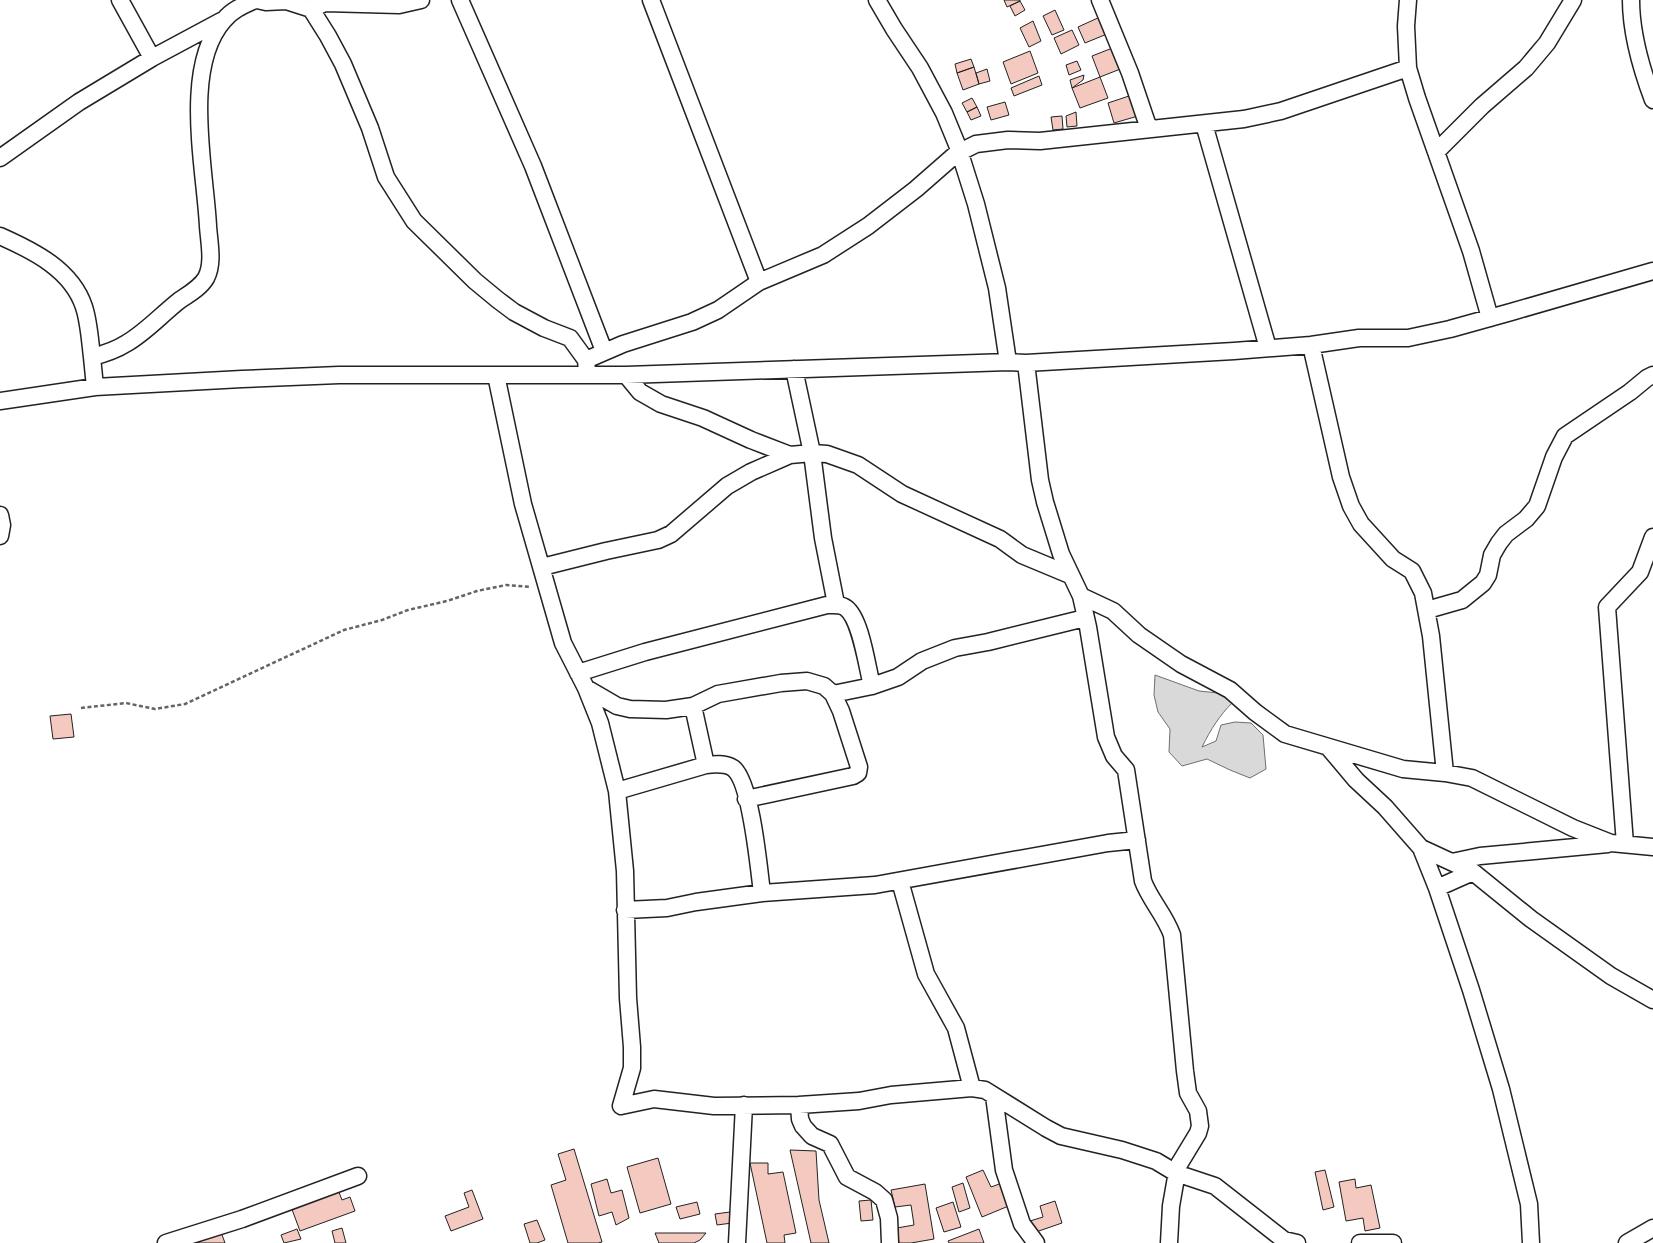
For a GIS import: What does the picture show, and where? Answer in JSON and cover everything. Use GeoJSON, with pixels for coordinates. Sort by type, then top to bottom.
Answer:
{"type":"FeatureCollection","features":[{"type":"Feature","properties":{"kind":"street"},"geometry":{"type":"LineString","coordinates":[[120,0],[152,58]]}},
{"type":"Feature","properties":{"kind":"street"},"geometry":{"type":"LineString","coordinates":[[92,357],[111,352],[128,343],[195,290],[205,279],[209,269],[207,192],[199,124],[200,76],[210,41],[223,20],[233,10],[262,0],[286,1],[311,8],[325,3],[399,5],[421,0]]}},
{"type":"Feature","properties":{"kind":"street"},"geometry":{"type":"LineString","coordinates":[[460,0],[533,166],[604,351]]}},
{"type":"Feature","properties":{"kind":"street"},"geometry":{"type":"LineString","coordinates":[[651,0],[759,282]]}},
{"type":"Feature","properties":{"kind":"street"},"geometry":{"type":"LineString","coordinates":[[878,0],[894,29],[920,68],[944,114],[960,152],[976,204],[997,288],[1008,362]]}},
{"type":"Feature","properties":{"kind":"street"},"geometry":{"type":"LineString","coordinates":[[1100,0],[1130,73],[1149,129]]}},
{"type":"Feature","properties":{"kind":"street"},"geometry":{"type":"LineString","coordinates":[[1408,0],[1406,26],[1408,68],[1471,252],[1490,318]]}},
{"type":"Feature","properties":{"kind":"street"},"geometry":{"type":"LineString","coordinates":[[1436,152],[1482,106],[1526,68],[1547,43],[1573,0]]}},
{"type":"Feature","properties":{"kind":"street"},"geometry":{"type":"LineString","coordinates":[[1631,0],[1633,30],[1638,54],[1653,100]]}},
{"type":"Feature","properties":{"kind":"street"},"geometry":{"type":"LineString","coordinates":[[311,8],[342,64],[370,128],[386,177],[414,221],[475,281],[498,300],[514,312],[544,328],[570,338],[586,368]]}},
{"type":"Feature","properties":{"kind":"street"},"geometry":{"type":"LineString","coordinates":[[0,158],[78,102],[152,58],[223,20]]}},
{"type":"Feature","properties":{"kind":"street"},"geometry":{"type":"LineString","coordinates":[[586,368],[604,351],[692,322],[718,310],[759,282],[822,255],[853,237],[916,189],[960,152],[976,144],[1008,140],[1040,141],[1244,119],[1282,111],[1408,68]]}},
{"type":"Feature","properties":{"kind":"street"},"geometry":{"type":"LineString","coordinates":[[1204,124],[1268,348]]}},
{"type":"Feature","properties":{"kind":"street"},"geometry":{"type":"LineString","coordinates":[[0,236],[62,272],[76,288],[84,308],[95,387]]}},
{"type":"Feature","properties":{"kind":"street"},"geometry":{"type":"LineString","coordinates":[[0,401],[95,387],[339,375],[496,375],[586,368],[626,375],[1008,362],[1026,363],[1311,345],[1359,338],[1408,338],[1490,318],[1653,272]]}},
{"type":"Feature","properties":{"kind":"street"},"geometry":{"type":"LineString","coordinates":[[1311,345],[1340,477],[1351,506],[1361,524],[1393,559],[1412,571],[1423,593],[1432,636],[1445,773]]}},
{"type":"Feature","properties":{"kind":"street"},"geometry":{"type":"LineString","coordinates":[[1026,363],[1044,502],[1061,554],[1080,596],[1086,618],[1106,737],[1114,756],[1126,770],[1143,881],[1150,897],[1168,924],[1172,935],[1188,1093],[1198,1111],[1199,1118],[1198,1133],[1178,1166],[1176,1174],[1171,1206],[1169,1243]]}},
{"type":"Feature","properties":{"kind":"street"},"geometry":{"type":"LineString","coordinates":[[794,369],[812,453],[823,538],[836,604]]}},
{"type":"Feature","properties":{"kind":"street"},"geometry":{"type":"LineString","coordinates":[[496,375],[523,504],[563,643],[586,688],[600,723],[617,791],[625,870],[632,1068],[621,1106],[654,1099],[714,1106],[798,1105],[859,1101],[891,1095],[972,1088],[984,1090],[1061,1136],[1122,1150],[1156,1161],[1176,1174],[1215,1186],[1284,1240],[1297,1243]]}},
{"type":"Feature","properties":{"kind":"street"},"geometry":{"type":"LineString","coordinates":[[626,375],[640,392],[661,404],[703,418],[790,455]]}},
{"type":"Feature","properties":{"kind":"street"},"geometry":{"type":"LineString","coordinates":[[1427,610],[1462,600],[1483,583],[1488,575],[1492,555],[1499,542],[1506,534],[1526,519],[1537,506],[1554,457],[1565,436],[1653,375]]}},
{"type":"Feature","properties":{"kind":"street"},"geometry":{"type":"LineString","coordinates":[[542,568],[606,551],[658,540],[671,534],[727,486],[751,472],[790,455],[812,453],[827,454],[858,465],[902,494],[1000,539],[1022,555],[1070,575]]}},
{"type":"Feature","properties":{"kind":"street"},"geometry":{"type":"LineString","coordinates":[[0,515],[2,525],[0,536]]}},
{"type":"Feature","properties":{"kind":"street"},"geometry":{"type":"LineString","coordinates":[[1618,844],[1607,608],[1640,572],[1653,537]]}},
{"type":"Feature","properties":{"kind":"street"},"geometry":{"type":"LineString","coordinates":[[1080,596],[1113,611],[1139,635],[1181,664],[1230,690],[1255,712],[1285,734],[1403,769],[1472,778],[1573,828],[1618,844]]}},
{"type":"Feature","properties":{"kind":"street"},"geometry":{"type":"LineString","coordinates":[[578,673],[645,652],[836,604],[845,607],[853,616],[862,641],[872,686]]}},
{"type":"Feature","properties":{"kind":"street"},"geometry":{"type":"LineString","coordinates":[[832,694],[872,686],[898,677],[922,661],[955,648],[988,642],[1086,618]]}},
{"type":"Feature","properties":{"kind":"street"},"geometry":{"type":"LineString","coordinates":[[586,688],[605,700],[630,709],[666,710],[693,706],[718,694],[781,683],[807,681],[824,686],[832,694],[841,711],[859,767],[858,773],[853,776],[746,800]]}},
{"type":"Feature","properties":{"kind":"street"},"geometry":{"type":"LineString","coordinates":[[693,706],[706,765]]}},
{"type":"Feature","properties":{"kind":"street"},"geometry":{"type":"LineString","coordinates":[[1329,748],[1356,780],[1385,807],[1421,848],[1437,888],[1471,990],[1501,1089],[1529,1204],[1531,1243]]}},
{"type":"Feature","properties":{"kind":"street"},"geometry":{"type":"LineString","coordinates":[[617,791],[706,765],[727,765],[735,769],[741,780],[754,825],[762,893]]}},
{"type":"Feature","properties":{"kind":"street"},"geometry":{"type":"LineString","coordinates":[[625,910],[667,908],[762,893],[875,886],[1108,843],[1137,840]]}},
{"type":"Feature","properties":{"kind":"street"},"geometry":{"type":"LineString","coordinates":[[1452,862],[1480,856],[1618,844],[1653,847]]}},
{"type":"Feature","properties":{"kind":"street"},"geometry":{"type":"LineString","coordinates":[[1421,848],[1473,872],[1530,919],[1611,976],[1653,1000]]}},
{"type":"Feature","properties":{"kind":"street"},"geometry":{"type":"LineString","coordinates":[[1437,888],[1473,872]]}},
{"type":"Feature","properties":{"kind":"street"},"geometry":{"type":"LineString","coordinates":[[900,881],[926,974],[956,1028],[972,1088]]}},
{"type":"Feature","properties":{"kind":"street"},"geometry":{"type":"LineString","coordinates":[[994,1096],[1004,1170],[1022,1224],[1036,1243]]}},
{"type":"Feature","properties":{"kind":"street"},"geometry":{"type":"LineString","coordinates":[[737,1243],[744,1105]]}},
{"type":"Feature","properties":{"kind":"street"},"geometry":{"type":"LineString","coordinates":[[798,1105],[804,1126],[812,1136],[830,1144],[847,1177],[875,1192],[884,1200],[889,1218],[888,1242]]}},
{"type":"Feature","properties":{"kind":"street"},"geometry":{"type":"LineString","coordinates":[[166,1243],[242,1219],[358,1176]]}},
{"type":"Feature","properties":{"kind":"street"},"geometry":{"type":"LineString","coordinates":[[1627,1243],[1653,1228]]}},
{"type":"Feature","properties":{"kind":"street"},"geometry":{"type":"LineString","coordinates":[[1360,1243],[1391,1243]]}},
{"type":"Feature","properties":{"kind":"path"},"geometry":{"type":"LineString","coordinates":[[81,708],[126,703],[155,709],[185,704],[344,630],[477,591],[506,586],[548,588]]}},
{"type":"Feature","properties":{"kind":"shaded area"},"geometry":{"type":"Polygon","coordinates":[[[1155,675],[1199,691],[1218,693],[1233,702],[1216,723],[1202,747],[1216,741],[1221,725],[1235,722],[1251,723],[1263,735],[1266,769],[1250,778],[1207,759],[1182,766],[1169,752],[1170,729],[1158,712],[1154,695],[1155,675]]]}},
{"type":"Feature","properties":{"kind":"building"},"geometry":{"type":"Polygon","coordinates":[[[1004,0],[1020,0],[1020,1],[1007,7],[1004,0]]]}},
{"type":"Feature","properties":{"kind":"building"},"geometry":{"type":"Polygon","coordinates":[[[1020,1],[1025,10],[1015,16],[1010,6],[1020,1]]]}},
{"type":"Feature","properties":{"kind":"building"},"geometry":{"type":"Polygon","coordinates":[[[1055,10],[1064,30],[1052,35],[1043,16],[1055,10]]]}},
{"type":"Feature","properties":{"kind":"building"},"geometry":{"type":"Polygon","coordinates":[[[1100,17],[1107,34],[1085,43],[1078,27],[1100,17]]]}},
{"type":"Feature","properties":{"kind":"building"},"geometry":{"type":"Polygon","coordinates":[[[1033,21],[1041,41],[1029,47],[1020,28],[1033,21]]]}},
{"type":"Feature","properties":{"kind":"building"},"geometry":{"type":"Polygon","coordinates":[[[1072,30],[1079,45],[1061,54],[1054,38],[1072,30]]]}},
{"type":"Feature","properties":{"kind":"building"},"geometry":{"type":"Polygon","coordinates":[[[1115,47],[1123,68],[1100,77],[1092,56],[1115,47]]]}},
{"type":"Feature","properties":{"kind":"building"},"geometry":{"type":"Polygon","coordinates":[[[1030,51],[1038,73],[1011,84],[1003,62],[1030,51]]]}},
{"type":"Feature","properties":{"kind":"building"},"geometry":{"type":"Polygon","coordinates":[[[971,59],[974,67],[957,73],[955,64],[971,59]]]}},
{"type":"Feature","properties":{"kind":"building"},"geometry":{"type":"Polygon","coordinates":[[[1077,61],[1081,70],[1069,75],[1066,65],[1077,61]]]}},
{"type":"Feature","properties":{"kind":"building"},"geometry":{"type":"Polygon","coordinates":[[[974,67],[979,84],[963,90],[957,73],[974,67]]]}},
{"type":"Feature","properties":{"kind":"building"},"geometry":{"type":"Polygon","coordinates":[[[987,69],[990,81],[979,84],[976,73],[987,69]]]}},
{"type":"Feature","properties":{"kind":"building"},"geometry":{"type":"Polygon","coordinates":[[[1084,75],[1083,80],[1072,88],[1070,80],[1084,75]]]}},
{"type":"Feature","properties":{"kind":"building"},"geometry":{"type":"Polygon","coordinates":[[[1039,76],[1042,85],[1014,96],[1011,88],[1039,76]]]}},
{"type":"Feature","properties":{"kind":"building"},"geometry":{"type":"Polygon","coordinates":[[[1100,77],[1108,98],[1080,108],[1072,88],[1100,77]]]}},
{"type":"Feature","properties":{"kind":"building"},"geometry":{"type":"Polygon","coordinates":[[[1132,95],[1138,116],[1114,123],[1108,103],[1132,95]]]}},
{"type":"Feature","properties":{"kind":"building"},"geometry":{"type":"Polygon","coordinates":[[[972,98],[977,107],[967,112],[962,103],[972,98]]]}},
{"type":"Feature","properties":{"kind":"building"},"geometry":{"type":"Polygon","coordinates":[[[1005,102],[1009,115],[991,120],[987,107],[1005,102]]]}},
{"type":"Feature","properties":{"kind":"building"},"geometry":{"type":"Polygon","coordinates":[[[977,107],[981,116],[971,120],[967,112],[977,107]]]}},
{"type":"Feature","properties":{"kind":"building"},"geometry":{"type":"Polygon","coordinates":[[[1076,112],[1077,126],[1067,127],[1066,116],[1076,112]]]}},
{"type":"Feature","properties":{"kind":"building"},"geometry":{"type":"Polygon","coordinates":[[[1062,116],[1063,129],[1053,130],[1051,117],[1062,116]]]}},
{"type":"Feature","properties":{"kind":"building"},"geometry":{"type":"Polygon","coordinates":[[[71,714],[74,737],[53,739],[50,716],[71,714]]]}},
{"type":"Feature","properties":{"kind":"building"},"geometry":{"type":"Polygon","coordinates":[[[574,1149],[602,1242],[568,1243],[551,1185],[566,1180],[558,1154],[574,1149]]]}},
{"type":"Feature","properties":{"kind":"building"},"geometry":{"type":"Polygon","coordinates":[[[790,1150],[816,1151],[819,1200],[829,1243],[811,1243],[790,1150]]]}},
{"type":"Feature","properties":{"kind":"building"},"geometry":{"type":"Polygon","coordinates":[[[658,1158],[671,1204],[640,1213],[627,1167],[658,1158]]]}},
{"type":"Feature","properties":{"kind":"building"},"geometry":{"type":"Polygon","coordinates":[[[750,1163],[768,1163],[768,1174],[783,1172],[796,1233],[784,1235],[785,1243],[767,1243],[750,1163]]]}},
{"type":"Feature","properties":{"kind":"building"},"geometry":{"type":"Polygon","coordinates":[[[983,1170],[991,1187],[1002,1183],[1011,1205],[982,1217],[966,1177],[983,1170]]]}},
{"type":"Feature","properties":{"kind":"building"},"geometry":{"type":"Polygon","coordinates":[[[1325,1170],[1334,1207],[1323,1210],[1315,1172],[1325,1170]]]}},
{"type":"Feature","properties":{"kind":"building"},"geometry":{"type":"Polygon","coordinates":[[[607,1179],[611,1193],[622,1190],[629,1218],[616,1225],[612,1212],[599,1216],[591,1184],[607,1179]]]}},
{"type":"Feature","properties":{"kind":"building"},"geometry":{"type":"Polygon","coordinates":[[[1355,1179],[1356,1188],[1371,1185],[1380,1228],[1365,1231],[1363,1218],[1346,1221],[1339,1182],[1355,1179]]]}},
{"type":"Feature","properties":{"kind":"building"},"geometry":{"type":"Polygon","coordinates":[[[963,1183],[970,1208],[959,1212],[952,1187],[963,1183]]]}},
{"type":"Feature","properties":{"kind":"building"},"geometry":{"type":"Polygon","coordinates":[[[925,1184],[934,1239],[899,1243],[897,1228],[914,1225],[911,1205],[895,1207],[891,1190],[925,1184]]]}},
{"type":"Feature","properties":{"kind":"building"},"geometry":{"type":"Polygon","coordinates":[[[337,1187],[342,1200],[350,1197],[355,1211],[300,1231],[290,1204],[337,1187]]]}},
{"type":"Feature","properties":{"kind":"building"},"geometry":{"type":"Polygon","coordinates":[[[472,1190],[483,1219],[451,1231],[445,1216],[469,1207],[464,1193],[472,1190]]]}},
{"type":"Feature","properties":{"kind":"building"},"geometry":{"type":"Polygon","coordinates":[[[871,1200],[873,1220],[861,1221],[859,1201],[871,1200]]]}},
{"type":"Feature","properties":{"kind":"building"},"geometry":{"type":"Polygon","coordinates":[[[1055,1201],[1062,1223],[1033,1233],[1030,1221],[1043,1217],[1040,1206],[1055,1201]]]}},
{"type":"Feature","properties":{"kind":"building"},"geometry":{"type":"Polygon","coordinates":[[[697,1202],[700,1214],[680,1219],[676,1207],[697,1202]]]}},
{"type":"Feature","properties":{"kind":"building"},"geometry":{"type":"Polygon","coordinates":[[[953,1202],[961,1227],[944,1232],[936,1208],[953,1202]]]}},
{"type":"Feature","properties":{"kind":"building"},"geometry":{"type":"Polygon","coordinates":[[[730,1212],[732,1223],[717,1225],[715,1214],[730,1212]]]}},
{"type":"Feature","properties":{"kind":"building"},"geometry":{"type":"Polygon","coordinates":[[[537,1220],[545,1240],[530,1243],[524,1224],[537,1220]]]}},
{"type":"Feature","properties":{"kind":"building"},"geometry":{"type":"Polygon","coordinates":[[[342,1228],[346,1243],[335,1243],[332,1231],[342,1228]]]}},
{"type":"Feature","properties":{"kind":"building"},"geometry":{"type":"Polygon","coordinates":[[[297,1229],[301,1239],[284,1243],[281,1235],[297,1229]]]}},
{"type":"Feature","properties":{"kind":"building"},"geometry":{"type":"Polygon","coordinates":[[[979,1229],[984,1243],[949,1243],[948,1241],[979,1229]]]}},
{"type":"Feature","properties":{"kind":"building"},"geometry":{"type":"Polygon","coordinates":[[[221,1232],[225,1243],[199,1243],[198,1240],[221,1232]]]}},
{"type":"Feature","properties":{"kind":"building"},"geometry":{"type":"Polygon","coordinates":[[[655,1233],[706,1233],[700,1240],[694,1243],[659,1243],[655,1233]]]}}]}
